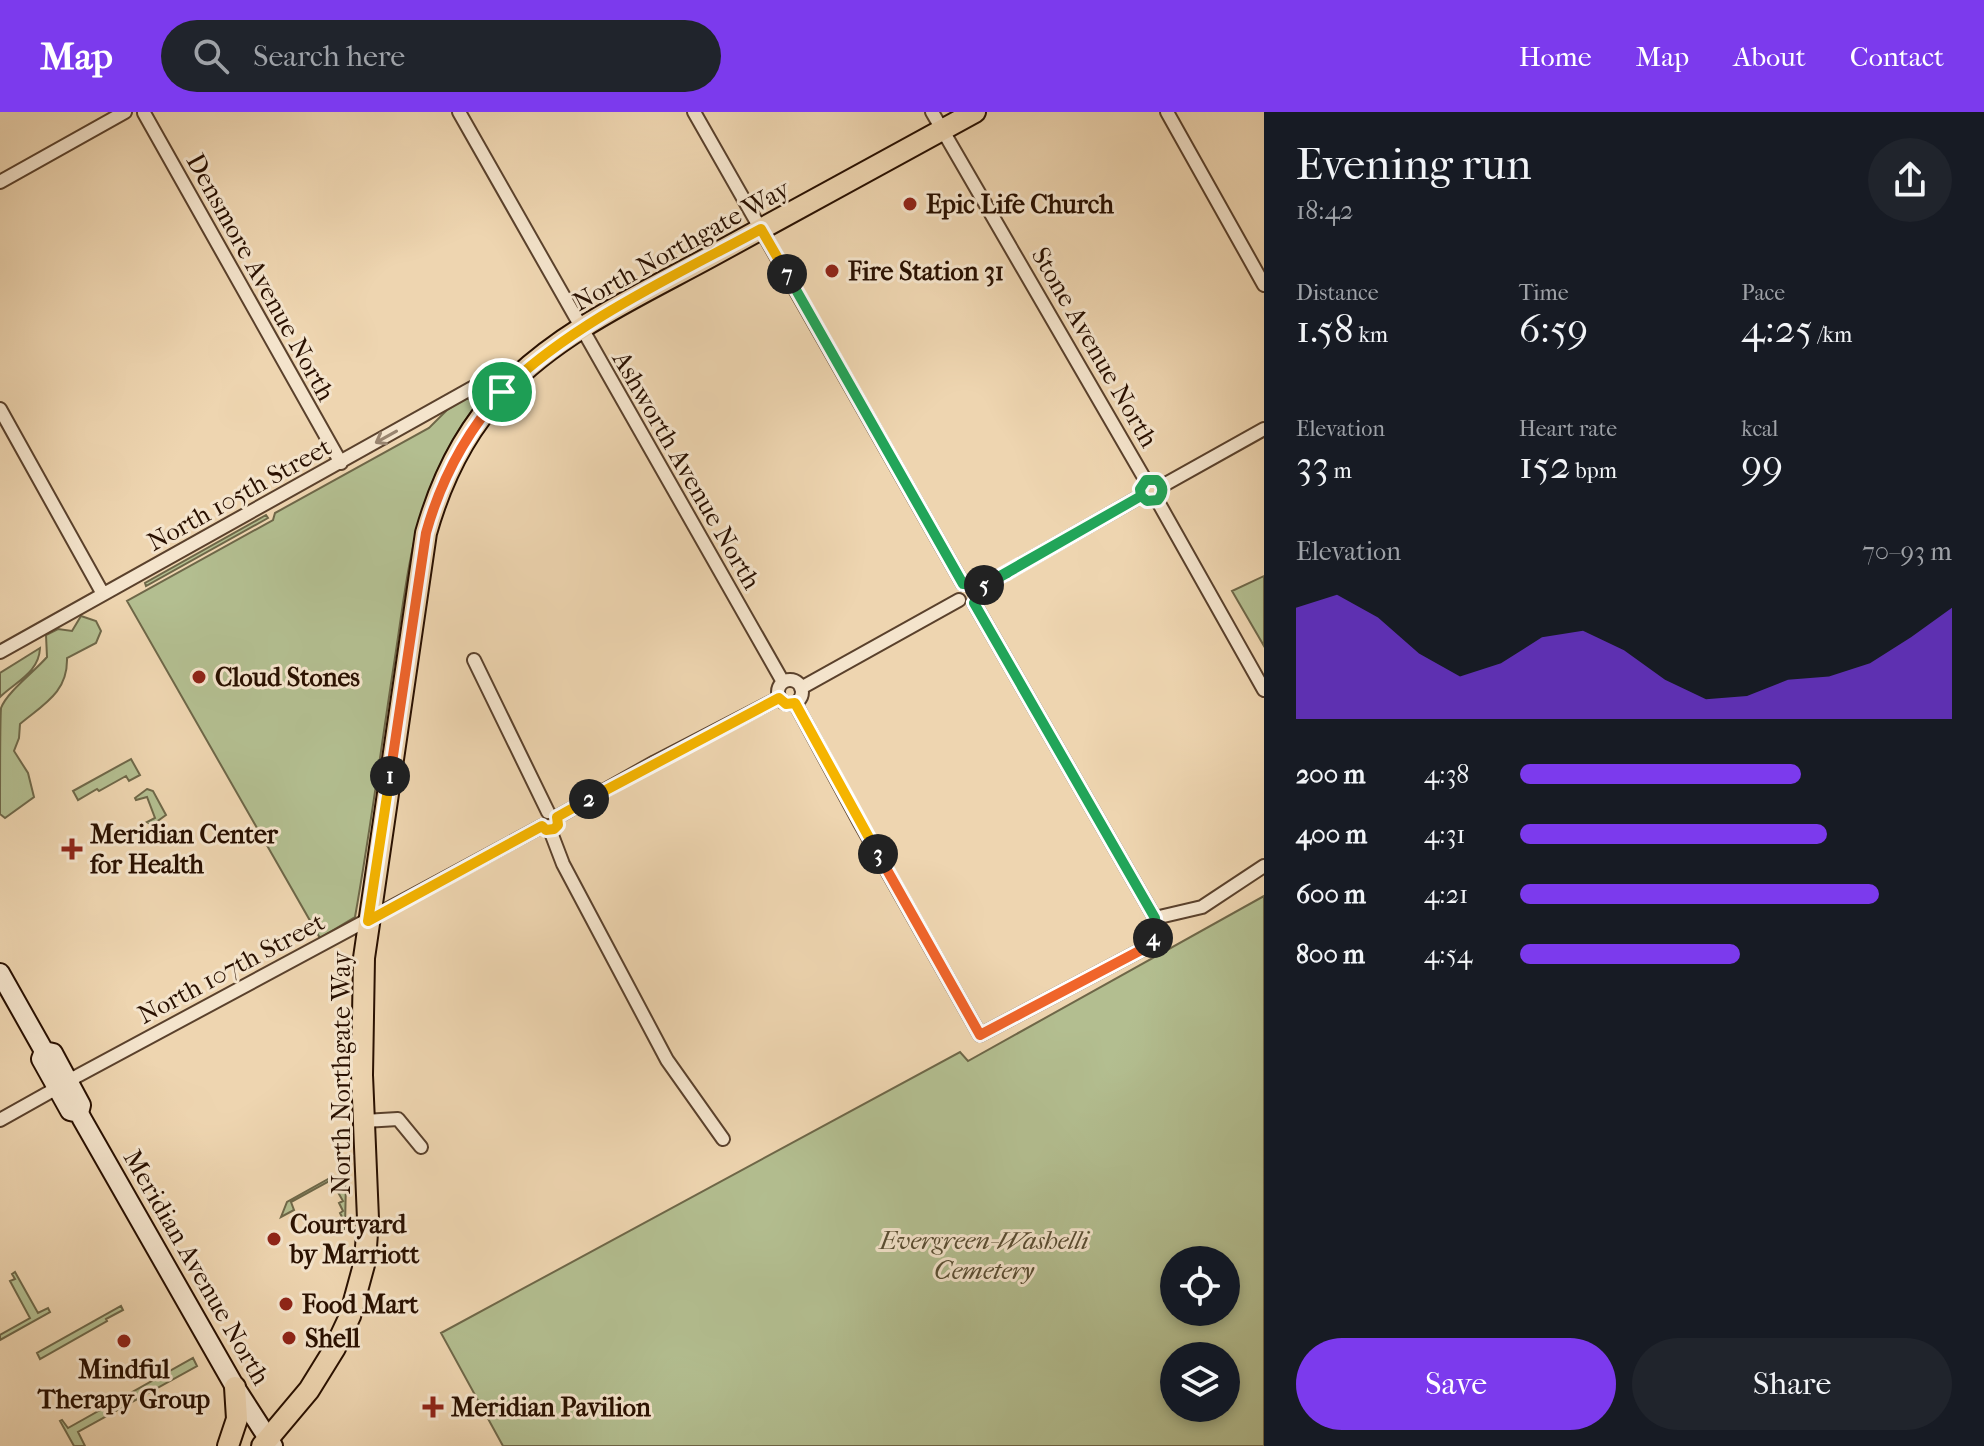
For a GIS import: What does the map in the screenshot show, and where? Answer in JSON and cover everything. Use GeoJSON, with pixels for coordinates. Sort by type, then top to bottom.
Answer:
{"type":"FeatureCollection","features":[{"type":"Feature","properties":{"kind":"main road","name":"North Northgate Way"},"geometry":{"type":"LineString","coordinates":[[265,1444],[309,1390],[342,1335],[358,1292],[368,1241],[362,996],[368,921],[426,533],[440,489],[460,448],[502,392],[537,360],[582,329],[761,229],[937,121],[975,112]]}},
{"type":"Feature","properties":{"kind":"main road"},"geometry":{"type":"LineString","coordinates":[[228,1446],[237,1419],[235,1387]]}},
{"type":"Feature","properties":{"kind":"main road"},"geometry":{"type":"LineString","coordinates":[[245,1446],[265,1444]]}},
{"type":"Feature","properties":{"kind":"street"},"geometry":{"type":"LineString","coordinates":[[0,182],[125,112]]}},
{"type":"Feature","properties":{"kind":"street"},"geometry":{"type":"LineString","coordinates":[[133,112],[144,112]]}},
{"type":"Feature","properties":{"kind":"street","name":"Densmore Avenue North"},"geometry":{"type":"LineString","coordinates":[[144,112],[341,463]]}},
{"type":"Feature","properties":{"kind":"street","name":"Ashworth Avenue North"},"geometry":{"type":"LineString","coordinates":[[459,112],[783,682]]}},
{"type":"Feature","properties":{"kind":"street"},"geometry":{"type":"LineString","coordinates":[[694,112],[963,584]]}},
{"type":"Feature","properties":{"kind":"street"},"geometry":{"type":"LineString","coordinates":[[1167,112],[1264,285]]}},
{"type":"Feature","properties":{"kind":"street","name":"Stone Avenue North"},"geometry":{"type":"LineString","coordinates":[[937,121],[1146,481]]}},
{"type":"Feature","properties":{"kind":"street","name":"North 105th Street"},"geometry":{"type":"LineString","coordinates":[[0,652],[472,388],[502,392]]}},
{"type":"Feature","properties":{"kind":"street"},"geometry":{"type":"LineString","coordinates":[[0,409],[103,594]]}},
{"type":"Feature","properties":{"kind":"street"},"geometry":{"type":"LineString","coordinates":[[1162,486],[1264,429]]}},
{"type":"Feature","properties":{"kind":"street"},"geometry":{"type":"LineString","coordinates":[[1153,479],[1162,486],[1163,493],[1157,500],[1147,501],[1141,496],[1140,489],[1146,481],[1153,479]]}},
{"type":"Feature","properties":{"kind":"street"},"geometry":{"type":"LineString","coordinates":[[978,589],[1141,496]]}},
{"type":"Feature","properties":{"kind":"street"},"geometry":{"type":"LineString","coordinates":[[1157,500],[1264,690]]}},
{"type":"Feature","properties":{"kind":"street"},"geometry":{"type":"LineString","coordinates":[[959,600],[966,604],[974,603],[979,596],[973,584],[963,584]]}},
{"type":"Feature","properties":{"kind":"street"},"geometry":{"type":"LineString","coordinates":[[959,600],[958,591],[963,584]]}},
{"type":"Feature","properties":{"kind":"street"},"geometry":{"type":"LineString","coordinates":[[801,688],[959,600]]}},
{"type":"Feature","properties":{"kind":"street"},"geometry":{"type":"LineString","coordinates":[[795,703],[980,1035],[1143,949],[1155,934],[1155,918],[974,603]]}},
{"type":"Feature","properties":{"kind":"street"},"geometry":{"type":"LineString","coordinates":[[474,660],[558,825],[546,828],[563,864],[667,1060],[723,1139]]}},
{"type":"Feature","properties":{"kind":"street"},"geometry":{"type":"LineString","coordinates":[[791,680],[801,688],[801,696],[795,703],[786,704],[779,698],[778,689],[783,682],[791,680]]}},
{"type":"Feature","properties":{"kind":"street"},"geometry":{"type":"LineString","coordinates":[[553,815],[779,698]]}},
{"type":"Feature","properties":{"kind":"street","name":"North 107th Street"},"geometry":{"type":"LineString","coordinates":[[0,1120],[546,828]]}},
{"type":"Feature","properties":{"kind":"street"},"geometry":{"type":"LineString","coordinates":[[1155,918],[1202,907],[1264,866]]}},
{"type":"Feature","properties":{"kind":"street","name":"Meridian Avenue North"},"geometry":{"type":"LineString","coordinates":[[0,973],[44,1051],[41,1059],[63,1084],[70,1111],[79,1113],[265,1444]]}},
{"type":"Feature","properties":{"kind":"street"},"geometry":{"type":"LineString","coordinates":[[364,1121],[398,1119],[421,1147]]}},
{"type":"Feature","properties":{"kind":"green space"},"geometry":{"type":"Polygon","coordinates":[[[466,398],[478,402],[440,465],[427,496],[410,559],[355,917],[320,938],[127,601],[273,520],[275,513],[429,428],[447,410],[466,398]]]}},
{"type":"Feature","properties":{"kind":"green space"},"geometry":{"type":"Polygon","coordinates":[[[266,515],[268,518],[146,586],[145,583],[266,515]]]}},
{"type":"Feature","properties":{"kind":"green space"},"geometry":{"type":"Polygon","coordinates":[[[1264,576],[1264,646],[1232,591],[1264,576]]]}},
{"type":"Feature","properties":{"kind":"green space"},"geometry":{"type":"Polygon","coordinates":[[[81,616],[96,621],[101,631],[96,643],[67,658],[59,689],[20,724],[14,751],[28,773],[34,797],[5,818],[0,814],[1,708],[47,657],[46,635],[58,629],[72,631],[81,616]]]}},
{"type":"Feature","properties":{"kind":"green space"},"geometry":{"type":"Polygon","coordinates":[[[40,648],[31,671],[0,697],[0,673],[40,648]]]}},
{"type":"Feature","properties":{"kind":"green space"},"geometry":{"type":"Polygon","coordinates":[[[131,759],[140,775],[129,781],[126,776],[78,800],[73,791],[131,759]]]}},
{"type":"Feature","properties":{"kind":"green space"},"geometry":{"type":"Polygon","coordinates":[[[147,789],[153,791],[166,815],[152,825],[147,822],[155,818],[147,797],[135,798],[147,789]]]}},
{"type":"Feature","properties":{"kind":"green space","name":"Evergreen-Washelli Cemetery"},"geometry":{"type":"Polygon","coordinates":[[[1264,896],[1264,1446],[503,1446],[441,1333],[960,1052],[968,1061],[1264,896]]]}},
{"type":"Feature","properties":{"kind":"green space"},"geometry":{"type":"Polygon","coordinates":[[[330,1178],[346,1178],[345,1229],[336,1234],[332,1227],[344,1221],[339,1203],[343,1201],[331,1180],[291,1202],[294,1210],[281,1217],[287,1202],[330,1178]]]}},
{"type":"Feature","properties":{"kind":"green space"},"geometry":{"type":"Polygon","coordinates":[[[15,1272],[38,1313],[48,1308],[50,1312],[0,1340],[0,1335],[30,1318],[10,1281],[15,1279],[12,1274],[15,1272]]]}},
{"type":"Feature","properties":{"kind":"green space"},"geometry":{"type":"Polygon","coordinates":[[[121,1306],[123,1310],[107,1321],[40,1359],[37,1353],[121,1306]]]}},
{"type":"Feature","properties":{"kind":"green space"},"geometry":{"type":"Polygon","coordinates":[[[193,1358],[197,1366],[78,1432],[85,1446],[74,1446],[60,1421],[68,1428],[193,1358]]]}},
{"type":"Feature","properties":{"kind":"place","name":"Epic Life Church"},"geometry":{"type":"Point","coordinates":[910,204]}},
{"type":"Feature","properties":{"kind":"place","name":"Fire Station 31"},"geometry":{"type":"Point","coordinates":[832,271]}},
{"type":"Feature","properties":{"kind":"place","name":"Cloud Stones"},"geometry":{"type":"Point","coordinates":[199,677]}},
{"type":"Feature","properties":{"kind":"place","name":"Meridian Center for Health"},"geometry":{"type":"Point","coordinates":[72,849]}},
{"type":"Feature","properties":{"kind":"place","name":"Courtyard by Marriott"},"geometry":{"type":"Point","coordinates":[274,1239]}},
{"type":"Feature","properties":{"kind":"place","name":"Food Mart"},"geometry":{"type":"Point","coordinates":[286,1304]}},
{"type":"Feature","properties":{"kind":"place","name":"Shell"},"geometry":{"type":"Point","coordinates":[289,1338]}},
{"type":"Feature","properties":{"kind":"place","name":"Mindful Therapy Group"},"geometry":{"type":"Point","coordinates":[124,1341]}},
{"type":"Feature","properties":{"kind":"place","name":"Meridian Pavilion"},"geometry":{"type":"Point","coordinates":[433,1407]}},
{"type":"Feature","properties":{"kind":"route"},"geometry":{"type":"LineString","coordinates":[[502,392],[460,448],[440,489],[426,533],[368,921],[542,826],[546,830],[554,829],[558,825],[557,817],[779,698],[786,704],[795,703],[980,1035],[1094,977],[1151,943],[1155,934],[1155,918],[974,603],[979,596],[978,589],[1141,496],[1141,485],[1146,480],[1157,480],[1163,493],[1158,500],[1147,501],[1141,496],[1056,546],[978,589],[973,584],[963,584],[761,229],[582,329],[537,360],[502,392]]}}]}
